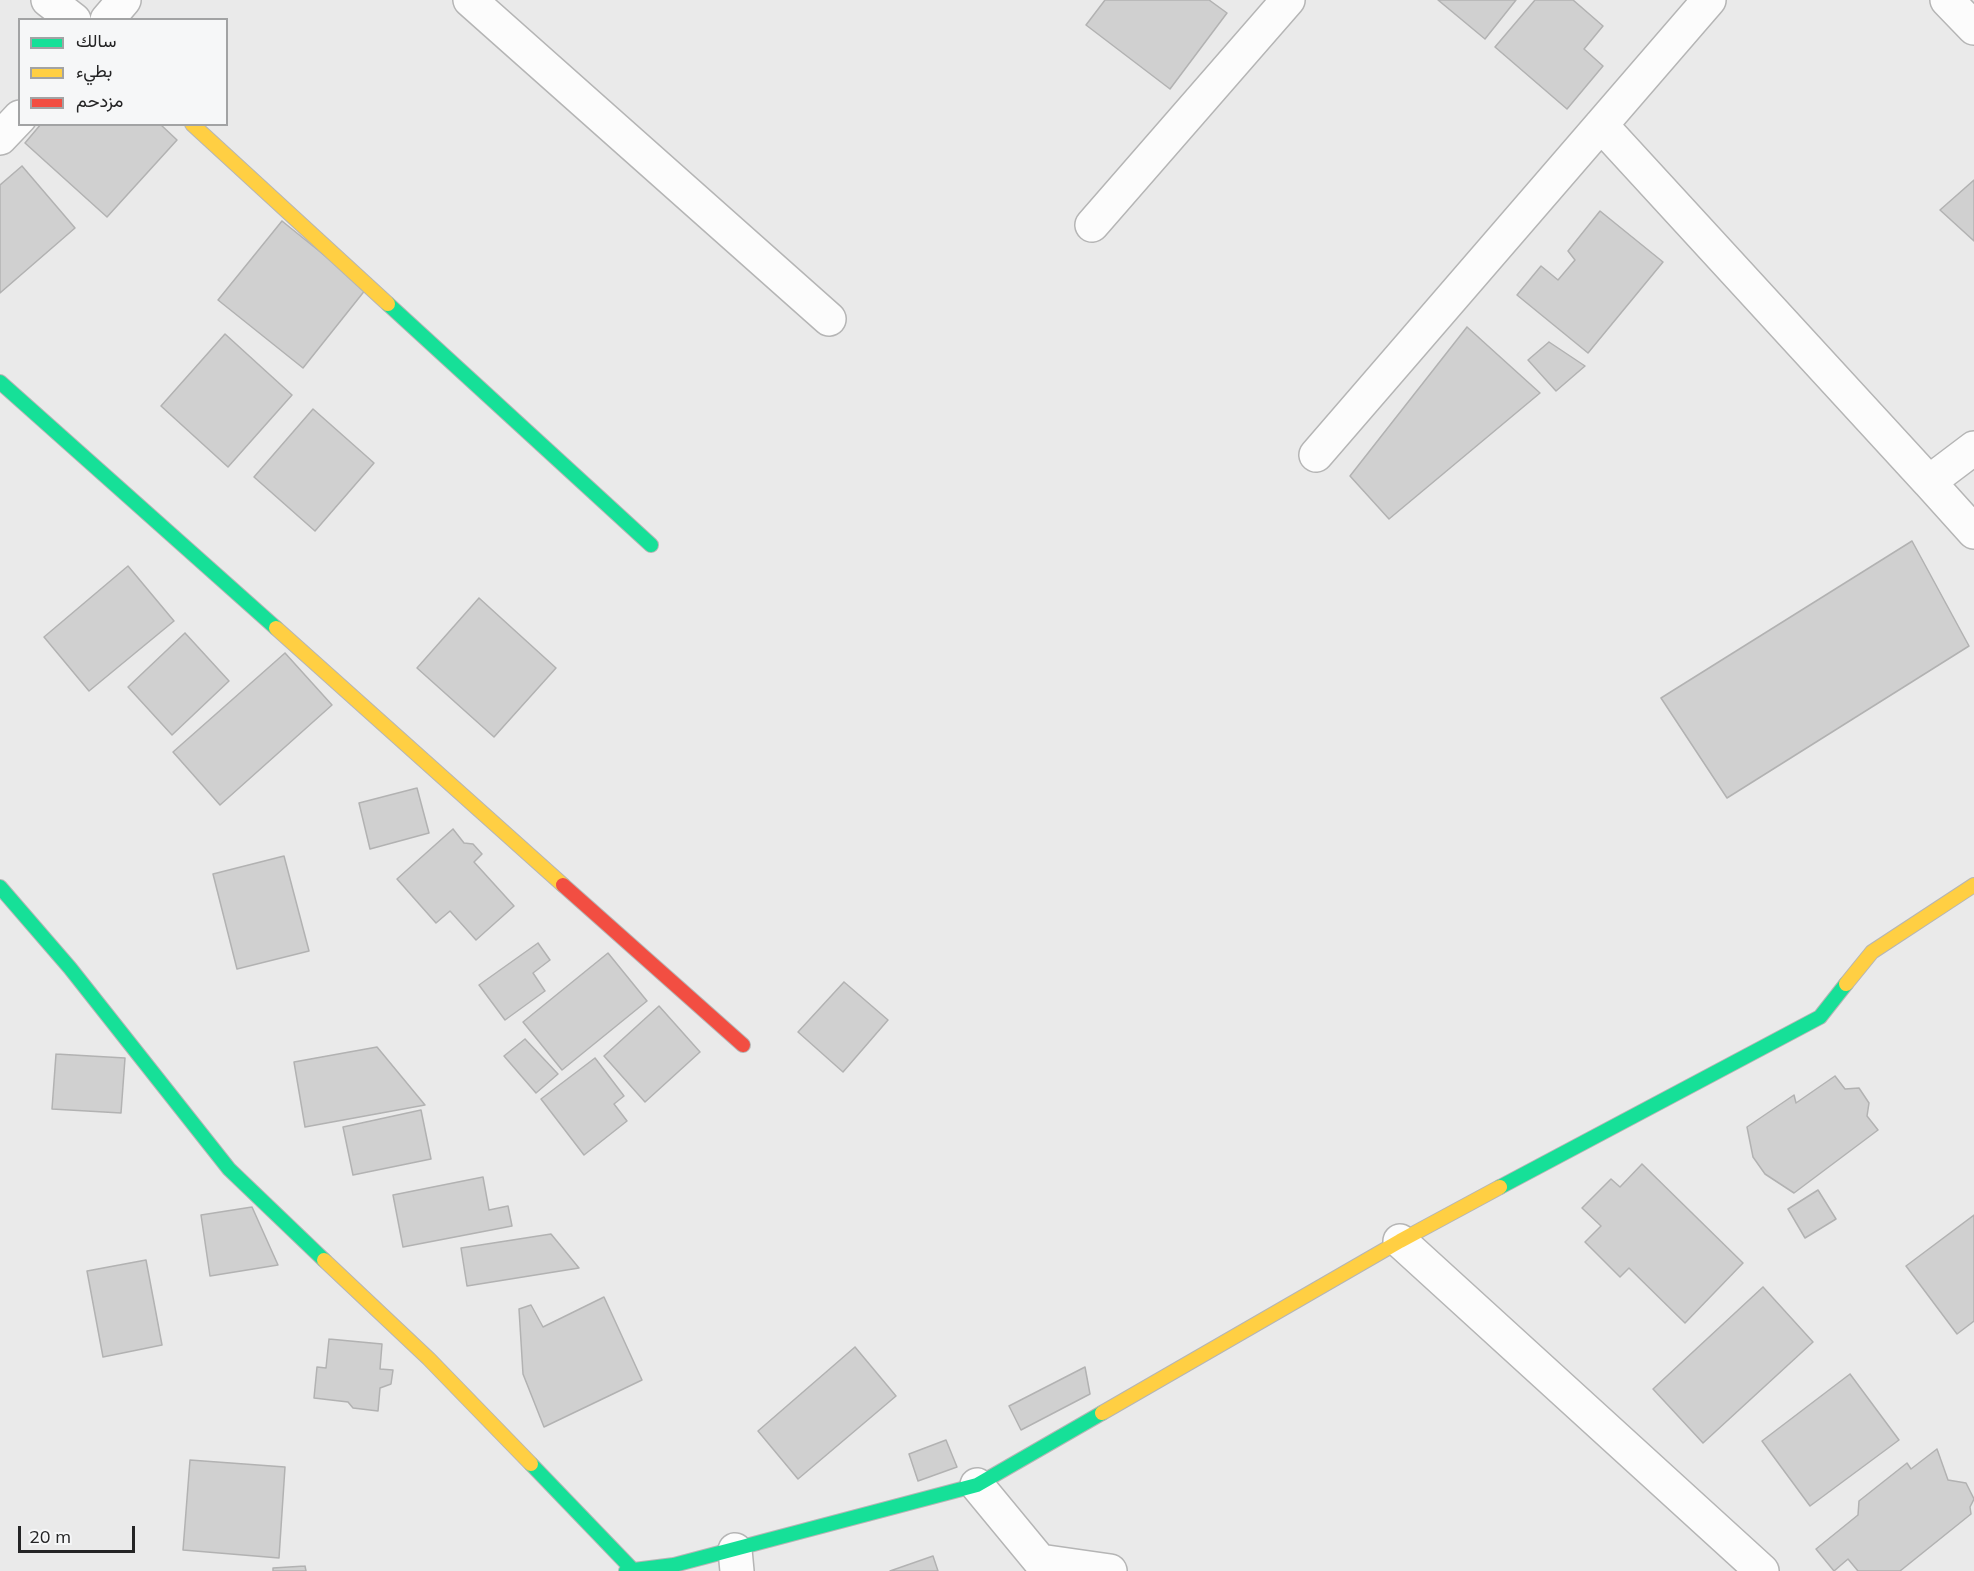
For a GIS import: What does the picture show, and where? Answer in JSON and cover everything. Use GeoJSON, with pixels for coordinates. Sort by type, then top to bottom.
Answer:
{"type":"FeatureCollection","features":[{"type":"Feature","properties":{"kind":"street"},"geometry":{"type":"LineString","coordinates":[[48,0],[71,18]]}},
{"type":"Feature","properties":{"kind":"street"},"geometry":{"type":"LineString","coordinates":[[109,18],[124,0]]}},
{"type":"Feature","properties":{"kind":"street"},"geometry":{"type":"LineString","coordinates":[[470,0],[829,319]]}},
{"type":"Feature","properties":{"kind":"street"},"geometry":{"type":"LineString","coordinates":[[1092,225],[1288,0]]}},
{"type":"Feature","properties":{"kind":"street"},"geometry":{"type":"LineString","coordinates":[[1317,455],[1708,0]]}},
{"type":"Feature","properties":{"kind":"street"},"geometry":{"type":"LineString","coordinates":[[1947,0],[1974,28]]}},
{"type":"Feature","properties":{"kind":"street"},"geometry":{"type":"LineString","coordinates":[[0,138],[18,119]]}},
{"type":"Feature","properties":{"kind":"street"},"geometry":{"type":"LineString","coordinates":[[1601,125],[1974,532]]}},
{"type":"Feature","properties":{"kind":"street"},"geometry":{"type":"LineString","coordinates":[[194,126],[651,545]]}},
{"type":"Feature","properties":{"kind":"street"},"geometry":{"type":"LineString","coordinates":[[0,382],[743,1045]]}},
{"type":"Feature","properties":{"kind":"street"},"geometry":{"type":"LineString","coordinates":[[1929,483],[1974,448]]}},
{"type":"Feature","properties":{"kind":"street"},"geometry":{"type":"LineString","coordinates":[[0,887],[70,968],[155,1078],[229,1168],[429,1359],[629,1570],[736,1560],[976,1485],[1400,1241],[1820,1017],[1872,952],[1974,885]]}},
{"type":"Feature","properties":{"kind":"street"},"geometry":{"type":"LineString","coordinates":[[1400,1241],[1762,1571]]}},
{"type":"Feature","properties":{"kind":"street"},"geometry":{"type":"LineString","coordinates":[[976,1485],[1044,1566],[1110,1571]]}},
{"type":"Feature","properties":{"kind":"building"},"geometry":{"type":"Polygon","coordinates":[[[1105,0],[1209,0],[1227,13],[1170,89],[1086,25],[1105,0]]]}},
{"type":"Feature","properties":{"kind":"building"},"geometry":{"type":"Polygon","coordinates":[[[1438,0],[1516,0],[1485,39],[1438,0]]]}},
{"type":"Feature","properties":{"kind":"building"},"geometry":{"type":"Polygon","coordinates":[[[1535,0],[1573,0],[1603,26],[1584,49],[1603,66],[1567,109],[1495,47],[1535,0]]]}},
{"type":"Feature","properties":{"kind":"building"},"geometry":{"type":"Polygon","coordinates":[[[39,126],[162,126],[177,140],[107,217],[25,143],[39,126]]]}},
{"type":"Feature","properties":{"kind":"building"},"geometry":{"type":"Polygon","coordinates":[[[22,166],[75,228],[0,293],[0,185],[22,166]]]}},
{"type":"Feature","properties":{"kind":"building"},"geometry":{"type":"Polygon","coordinates":[[[1974,180],[1974,241],[1940,210],[1974,180]]]}},
{"type":"Feature","properties":{"kind":"building"},"geometry":{"type":"Polygon","coordinates":[[[1600,211],[1663,262],[1588,353],[1517,295],[1541,266],[1558,280],[1575,260],[1568,251],[1600,211]]]}},
{"type":"Feature","properties":{"kind":"building"},"geometry":{"type":"Polygon","coordinates":[[[282,221],[366,289],[303,368],[218,300],[282,221]]]}},
{"type":"Feature","properties":{"kind":"building"},"geometry":{"type":"Polygon","coordinates":[[[1467,327],[1540,393],[1389,519],[1350,476],[1467,327]]]}},
{"type":"Feature","properties":{"kind":"building"},"geometry":{"type":"Polygon","coordinates":[[[225,334],[292,395],[228,467],[161,406],[225,334]]]}},
{"type":"Feature","properties":{"kind":"building"},"geometry":{"type":"Polygon","coordinates":[[[1549,342],[1585,366],[1556,391],[1528,360],[1549,342]]]}},
{"type":"Feature","properties":{"kind":"building"},"geometry":{"type":"Polygon","coordinates":[[[313,409],[374,463],[315,531],[254,477],[313,409]]]}},
{"type":"Feature","properties":{"kind":"building"},"geometry":{"type":"Polygon","coordinates":[[[1912,541],[1969,646],[1727,798],[1661,698],[1912,541]]]}},
{"type":"Feature","properties":{"kind":"building"},"geometry":{"type":"Polygon","coordinates":[[[128,566],[174,621],[89,691],[44,637],[128,566]]]}},
{"type":"Feature","properties":{"kind":"building"},"geometry":{"type":"Polygon","coordinates":[[[479,598],[556,668],[494,737],[417,668],[479,598]]]}},
{"type":"Feature","properties":{"kind":"building"},"geometry":{"type":"Polygon","coordinates":[[[185,633],[229,681],[172,735],[128,687],[185,633]]]}},
{"type":"Feature","properties":{"kind":"building"},"geometry":{"type":"Polygon","coordinates":[[[285,653],[332,705],[220,805],[173,752],[285,653]]]}},
{"type":"Feature","properties":{"kind":"building"},"geometry":{"type":"Polygon","coordinates":[[[417,788],[429,833],[370,849],[359,803],[417,788]]]}},
{"type":"Feature","properties":{"kind":"building"},"geometry":{"type":"Polygon","coordinates":[[[453,829],[464,843],[473,844],[482,854],[474,862],[514,906],[476,940],[450,911],[436,923],[397,879],[453,829]]]}},
{"type":"Feature","properties":{"kind":"building"},"geometry":{"type":"Polygon","coordinates":[[[284,856],[309,951],[237,969],[213,874],[284,856]]]}},
{"type":"Feature","properties":{"kind":"building"},"geometry":{"type":"Polygon","coordinates":[[[538,943],[550,960],[533,973],[545,991],[505,1020],[479,985],[538,943]]]}},
{"type":"Feature","properties":{"kind":"building"},"geometry":{"type":"Polygon","coordinates":[[[608,953],[647,1001],[562,1070],[523,1022],[608,953]]]}},
{"type":"Feature","properties":{"kind":"building"},"geometry":{"type":"Polygon","coordinates":[[[844,982],[888,1020],[843,1072],[798,1032],[844,982]]]}},
{"type":"Feature","properties":{"kind":"building"},"geometry":{"type":"Polygon","coordinates":[[[659,1006],[700,1052],[645,1102],[604,1056],[659,1006]]]}},
{"type":"Feature","properties":{"kind":"building"},"geometry":{"type":"Polygon","coordinates":[[[525,1039],[558,1074],[536,1093],[504,1056],[525,1039]]]}},
{"type":"Feature","properties":{"kind":"building"},"geometry":{"type":"Polygon","coordinates":[[[377,1047],[425,1105],[305,1127],[294,1062],[377,1047]]]}},
{"type":"Feature","properties":{"kind":"building"},"geometry":{"type":"Polygon","coordinates":[[[56,1054],[125,1058],[121,1113],[52,1109],[56,1054]]]}},
{"type":"Feature","properties":{"kind":"building"},"geometry":{"type":"Polygon","coordinates":[[[595,1058],[624,1096],[614,1104],[627,1121],[584,1155],[541,1099],[595,1058]]]}},
{"type":"Feature","properties":{"kind":"building"},"geometry":{"type":"Polygon","coordinates":[[[1835,1076],[1845,1089],[1859,1088],[1869,1103],[1867,1116],[1878,1130],[1794,1193],[1765,1174],[1753,1157],[1747,1127],[1794,1095],[1796,1103],[1835,1076]]]}},
{"type":"Feature","properties":{"kind":"building"},"geometry":{"type":"Polygon","coordinates":[[[421,1110],[431,1159],[353,1175],[343,1127],[421,1110]]]}},
{"type":"Feature","properties":{"kind":"building"},"geometry":{"type":"Polygon","coordinates":[[[1642,1164],[1743,1263],[1685,1323],[1629,1268],[1620,1277],[1585,1242],[1601,1226],[1582,1208],[1611,1179],[1620,1187],[1642,1164]]]}},
{"type":"Feature","properties":{"kind":"building"},"geometry":{"type":"Polygon","coordinates":[[[483,1177],[489,1210],[508,1206],[512,1226],[403,1247],[393,1195],[483,1177]]]}},
{"type":"Feature","properties":{"kind":"building"},"geometry":{"type":"Polygon","coordinates":[[[1818,1190],[1836,1219],[1805,1238],[1788,1209],[1818,1190]]]}},
{"type":"Feature","properties":{"kind":"building"},"geometry":{"type":"Polygon","coordinates":[[[252,1207],[278,1265],[210,1276],[201,1215],[252,1207]]]}},
{"type":"Feature","properties":{"kind":"building"},"geometry":{"type":"Polygon","coordinates":[[[1974,1215],[1974,1321],[1957,1334],[1906,1266],[1974,1215]]]}},
{"type":"Feature","properties":{"kind":"building"},"geometry":{"type":"Polygon","coordinates":[[[551,1234],[579,1268],[467,1286],[461,1248],[551,1234]]]}},
{"type":"Feature","properties":{"kind":"building"},"geometry":{"type":"Polygon","coordinates":[[[146,1260],[162,1345],[103,1357],[87,1271],[146,1260]]]}},
{"type":"Feature","properties":{"kind":"building"},"geometry":{"type":"Polygon","coordinates":[[[1763,1287],[1813,1342],[1703,1443],[1653,1389],[1763,1287]]]}},
{"type":"Feature","properties":{"kind":"building"},"geometry":{"type":"Polygon","coordinates":[[[604,1297],[642,1380],[544,1427],[523,1374],[519,1309],[531,1305],[543,1327],[604,1297]]]}},
{"type":"Feature","properties":{"kind":"building"},"geometry":{"type":"Polygon","coordinates":[[[329,1339],[382,1344],[380,1369],[393,1370],[391,1384],[380,1388],[378,1411],[353,1408],[348,1402],[314,1398],[317,1367],[326,1368],[329,1339]]]}},
{"type":"Feature","properties":{"kind":"building"},"geometry":{"type":"Polygon","coordinates":[[[855,1347],[896,1396],[798,1479],[758,1431],[855,1347]]]}},
{"type":"Feature","properties":{"kind":"building"},"geometry":{"type":"Polygon","coordinates":[[[1085,1367],[1090,1394],[1021,1430],[1009,1406],[1085,1367]]]}},
{"type":"Feature","properties":{"kind":"building"},"geometry":{"type":"Polygon","coordinates":[[[1850,1374],[1899,1440],[1810,1506],[1762,1441],[1850,1374]]]}},
{"type":"Feature","properties":{"kind":"building"},"geometry":{"type":"Polygon","coordinates":[[[946,1440],[957,1467],[918,1481],[909,1454],[946,1440]]]}},
{"type":"Feature","properties":{"kind":"building"},"geometry":{"type":"Polygon","coordinates":[[[1937,1449],[1948,1480],[1966,1483],[1974,1499],[1970,1507],[1971,1514],[1900,1571],[1858,1571],[1848,1559],[1834,1571],[1816,1549],[1858,1515],[1859,1501],[1907,1463],[1911,1469],[1937,1449]]]}},
{"type":"Feature","properties":{"kind":"building"},"geometry":{"type":"Polygon","coordinates":[[[190,1460],[285,1467],[279,1558],[183,1550],[190,1460]]]}},
{"type":"Feature","properties":{"kind":"building"},"geometry":{"type":"Polygon","coordinates":[[[933,1556],[938,1571],[890,1571],[933,1556]]]}},
{"type":"Feature","properties":{"kind":"building"},"geometry":{"type":"Polygon","coordinates":[[[305,1566],[306,1571],[273,1571],[273,1568],[305,1566]]]}},
{"type":"Feature","properties":{"kind":"traffic: fast"},"geometry":{"type":"LineString","coordinates":[[388,304],[651,545]]}},
{"type":"Feature","properties":{"kind":"traffic: fast"},"geometry":{"type":"LineString","coordinates":[[0,382],[276,628]]}},
{"type":"Feature","properties":{"kind":"traffic: fast"},"geometry":{"type":"LineString","coordinates":[[0,887],[70,968],[229,1169],[324,1260]]}},
{"type":"Feature","properties":{"kind":"traffic: fast"},"geometry":{"type":"LineString","coordinates":[[1500,1187],[1820,1017],[1846,984]]}},
{"type":"Feature","properties":{"kind":"traffic: fast"},"geometry":{"type":"LineString","coordinates":[[626,1571],[674,1565],[977,1485],[1102,1413]]}},
{"type":"Feature","properties":{"kind":"traffic: fast"},"geometry":{"type":"LineString","coordinates":[[531,1464],[633,1570]]}},
{"type":"Feature","properties":{"kind":"traffic: slow"},"geometry":{"type":"LineString","coordinates":[[194,126],[388,304]]}},
{"type":"Feature","properties":{"kind":"traffic: slow"},"geometry":{"type":"LineString","coordinates":[[276,628],[563,885]]}},
{"type":"Feature","properties":{"kind":"traffic: slow"},"geometry":{"type":"LineString","coordinates":[[1846,984],[1872,952],[1974,885]]}},
{"type":"Feature","properties":{"kind":"traffic: slow"},"geometry":{"type":"LineString","coordinates":[[1102,1413],[1400,1241],[1500,1187]]}},
{"type":"Feature","properties":{"kind":"traffic: slow"},"geometry":{"type":"LineString","coordinates":[[324,1260],[429,1359],[531,1464]]}},
{"type":"Feature","properties":{"kind":"traffic: jam"},"geometry":{"type":"LineString","coordinates":[[563,885],[743,1045]]}}]}
